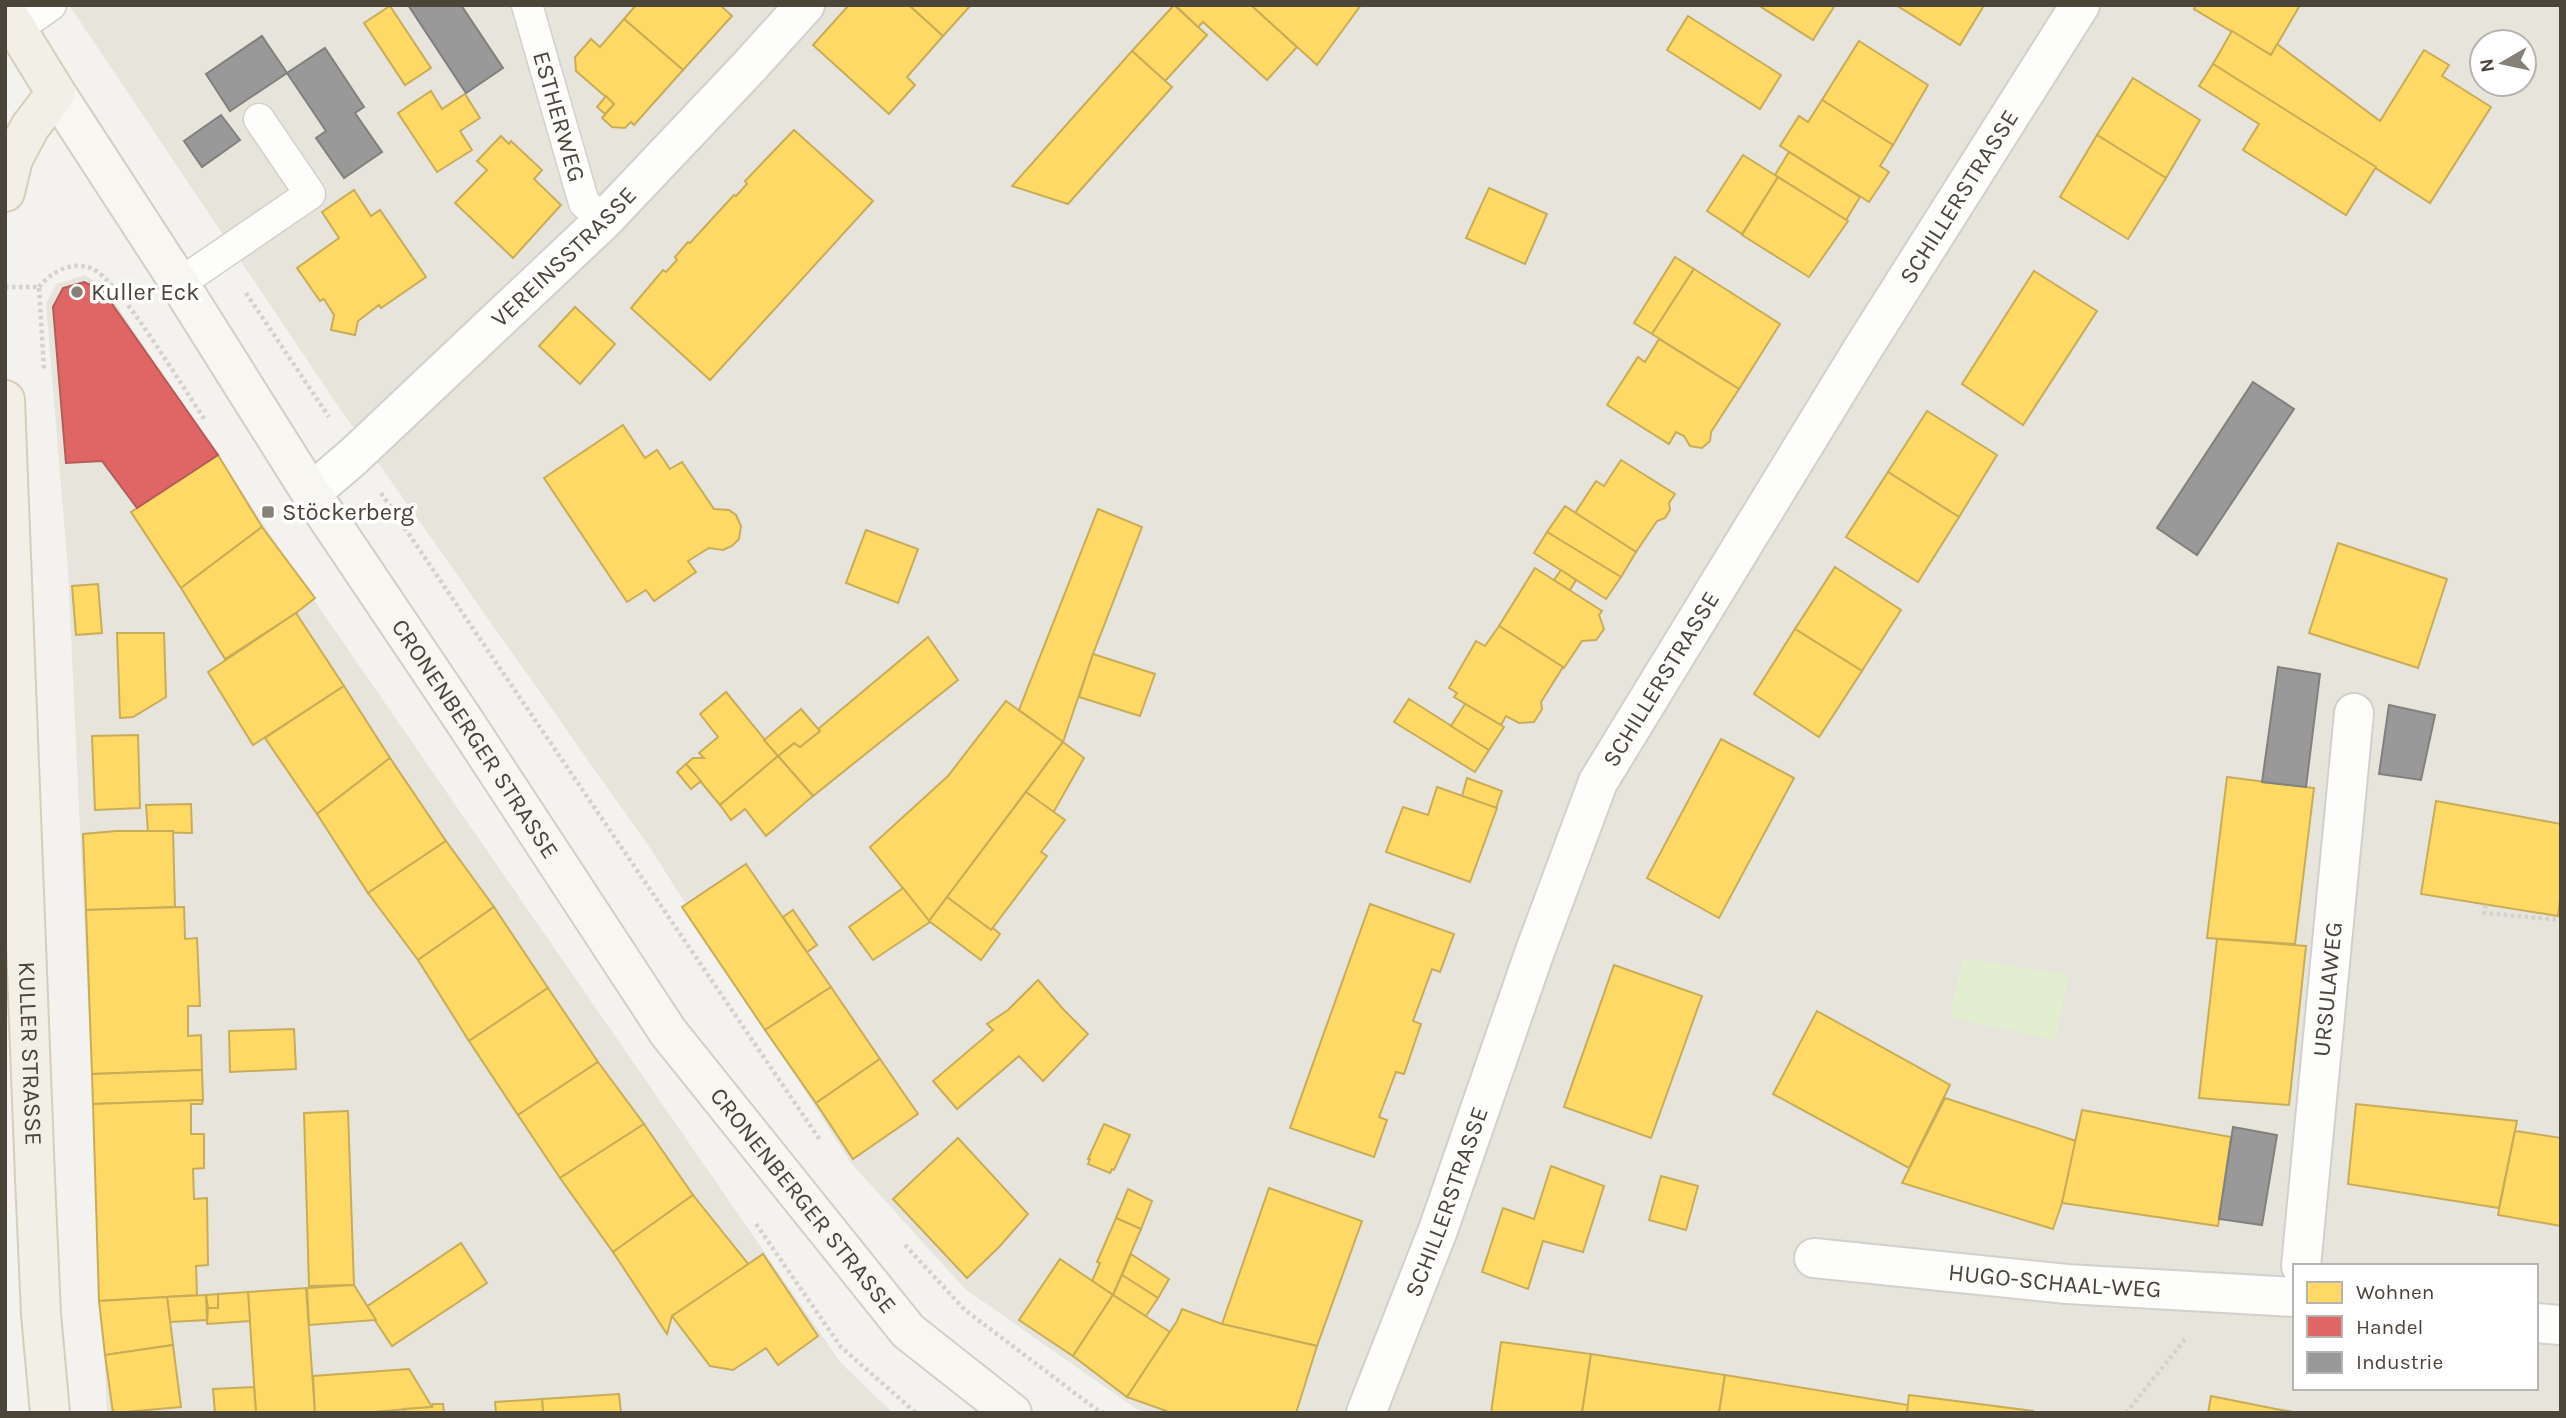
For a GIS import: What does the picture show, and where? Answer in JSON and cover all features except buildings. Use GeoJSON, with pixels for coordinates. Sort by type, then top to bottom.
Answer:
{"type":"FeatureCollection","features":[{"type":"Feature","properties":{"kind":"main road","name":"CRONENBERGER STRASSE"},"geometry":{"type":"LineString","coordinates":[[11,20],[311,493],[668,1032],[908,1331],[1012,1413]]}},
{"type":"Feature","properties":{"kind":"main road"},"geometry":{"type":"LineString","coordinates":[[5,192],[13,159],[30,127],[56,93]]}},
{"type":"Feature","properties":{"kind":"main road","name":"KULLER STRASSE"},"geometry":{"type":"LineString","coordinates":[[5,400],[10,667],[41,1300],[50,1413]]}},
{"type":"Feature","properties":{"kind":"street","name":"VEREINSSTRASSE"},"geometry":{"type":"LineString","coordinates":[[311,493],[354,456],[604,220],[805,5]]}},
{"type":"Feature","properties":{"kind":"street","name":"SCHILLERSTRASSE"},"geometry":{"type":"LineString","coordinates":[[1366,1413],[1438,1230],[1535,951],[1598,782],[1862,350],[2080,5]]}},
{"type":"Feature","properties":{"kind":"street","name":"URSULAWEG"},"geometry":{"type":"LineString","coordinates":[[2301,1264],[2354,713]]}},
{"type":"Feature","properties":{"kind":"street","name":"HUGO-SCHAAL-WEG"},"geometry":{"type":"LineString","coordinates":[[1814,1258],[2067,1284],[2293,1297]]}},
{"type":"Feature","properties":{"kind":"street"},"geometry":{"type":"LineString","coordinates":[[2538,1323],[2561,1325]]}},
{"type":"Feature","properties":{"kind":"lane"},"geometry":{"type":"LineString","coordinates":[[11,20],[51,5]]}},
{"type":"Feature","properties":{"kind":"lane","name":"ESTHERWEG"},"geometry":{"type":"LineString","coordinates":[[527,5],[584,203],[604,220]]}},
{"type":"Feature","properties":{"kind":"lane"},"geometry":{"type":"LineString","coordinates":[[174,274],[220,255],[310,194],[259,120]]}},
{"type":"Feature","properties":{"kind":"path"},"geometry":{"type":"LineString","coordinates":[[220,255],[823,1144]]}},
{"type":"Feature","properties":{"kind":"path"},"geometry":{"type":"LineString","coordinates":[[122,296],[174,274]]}},
{"type":"Feature","properties":{"kind":"path"},"geometry":{"type":"LineString","coordinates":[[2486,905],[2484,913],[2561,920]]}},
{"type":"Feature","properties":{"kind":"path"},"geometry":{"type":"LineString","coordinates":[[900,1240],[965,1310],[1104,1413]]}},
{"type":"Feature","properties":{"kind":"path"},"geometry":{"type":"LineString","coordinates":[[2126,1413],[2202,1318],[2208,1292]]}},
{"type":"Feature","properties":{"kind":"shaded area"},"geometry":{"type":"Polygon","coordinates":[[[69,5],[2561,5],[2561,1413],[1147,1413],[1135,1408],[965,1289],[851,1163],[652,851],[336,403],[69,5]]]}},
{"type":"Feature","properties":{"kind":"shaded area"},"geometry":{"type":"Polygon","coordinates":[[[85,275],[105,288],[327,619],[841,1363],[893,1413],[107,1413],[68,570],[46,304],[56,284],[85,275]]]}},
{"type":"Feature","properties":{"kind":"green space"},"geometry":{"type":"Polygon","coordinates":[[[1963,958],[2069,975],[2055,1040],[1950,1017],[1963,958]]]}},
{"type":"Feature","properties":{"kind":"place","name":"Kuller Eck"},"geometry":{"type":"Point","coordinates":[77,292]}},
{"type":"Feature","properties":{"kind":"place","name":"Stöckerberg"},"geometry":{"type":"Point","coordinates":[268,512]}}]}
